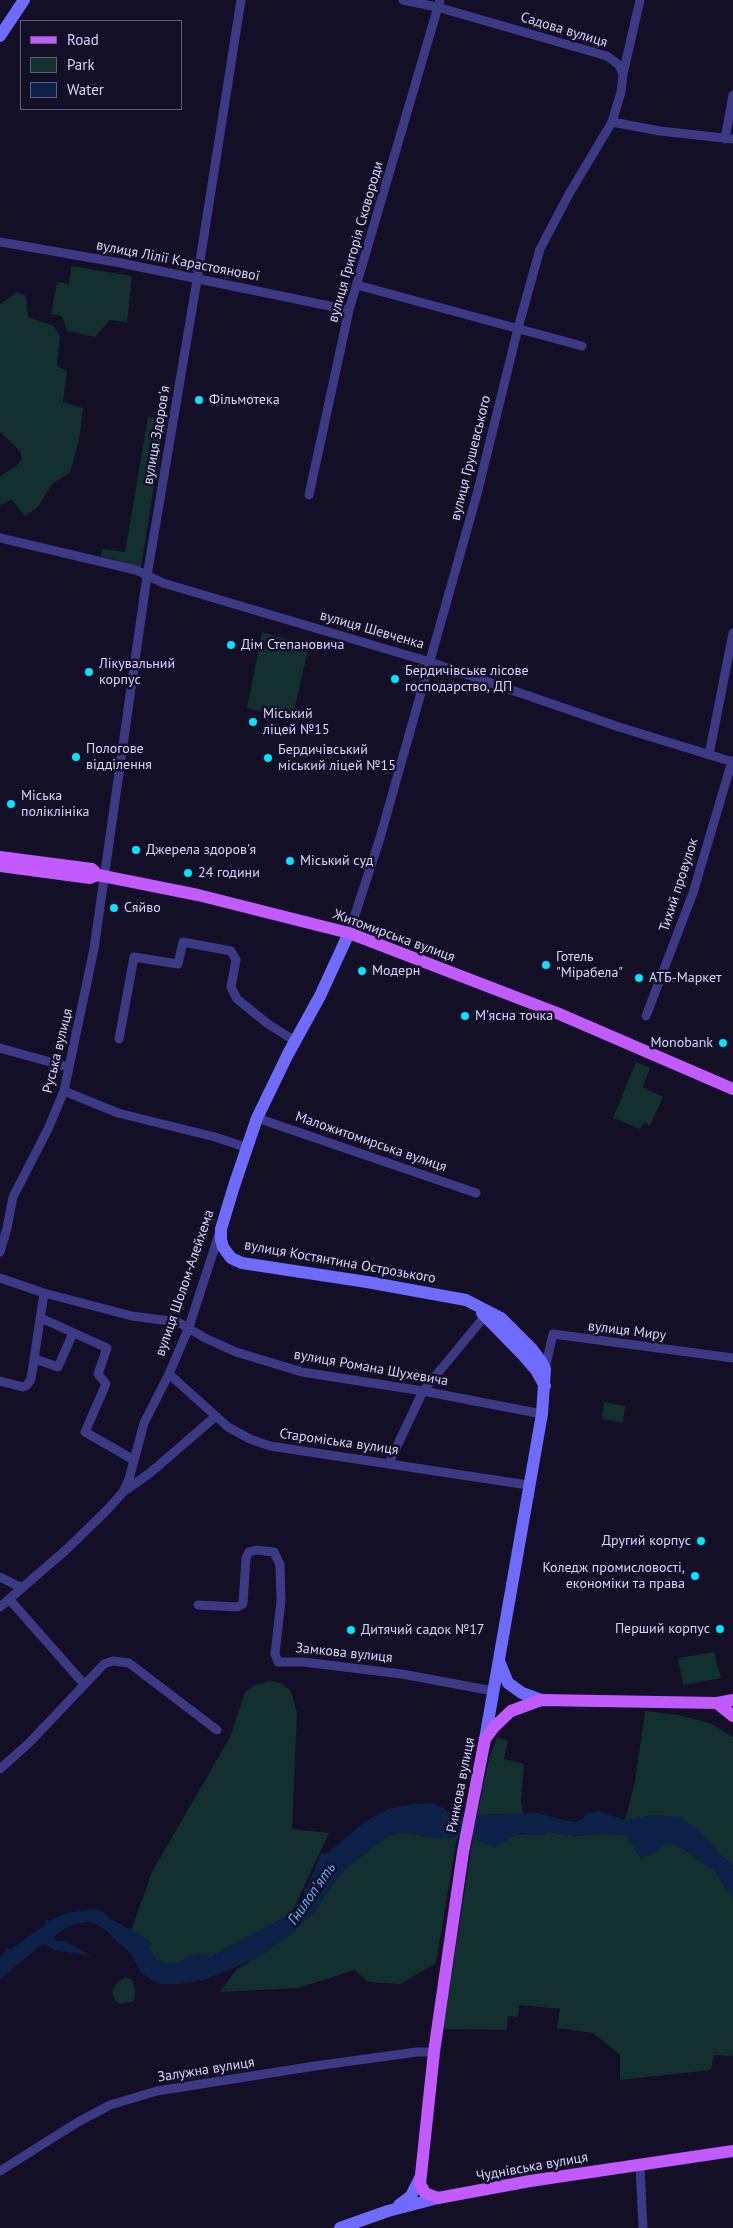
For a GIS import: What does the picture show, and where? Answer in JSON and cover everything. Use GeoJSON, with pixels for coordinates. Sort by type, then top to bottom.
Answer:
{"type":"FeatureCollection","features":[{"type":"Feature","properties":{"kind":"main road"},"geometry":{"type":"LineString","coordinates":[[0,36],[24,0]]}},
{"type":"Feature","properties":{"kind":"main road","name":"Житомирська вулиця"},"geometry":{"type":"LineString","coordinates":[[0,857],[92,869],[101,875],[215,899],[348,933],[557,1013],[733,1090]]}},
{"type":"Feature","properties":{"kind":"main road"},"geometry":{"type":"LineString","coordinates":[[0,866],[90,878],[101,875]]}},
{"type":"Feature","properties":{"kind":"main road","name":"вулиця Шолом-Алейхема"},"geometry":{"type":"LineString","coordinates":[[221,1229],[257,1118],[295,1040],[320,996],[348,933]]}},
{"type":"Feature","properties":{"kind":"main road","name":"вулиця Костянтина Острозького"},"geometry":{"type":"LineString","coordinates":[[221,1229],[223,1247],[232,1258],[242,1263],[449,1296],[474,1304],[490,1311],[513,1329],[532,1349],[545,1369]]}},
{"type":"Feature","properties":{"kind":"main road"},"geometry":{"type":"LineString","coordinates":[[474,1304],[523,1355],[536,1370],[546,1386]]}},
{"type":"Feature","properties":{"kind":"main road","name":"Ринкова вулиця"},"geometry":{"type":"LineString","coordinates":[[420,2178],[434,2052],[463,1852],[486,1739],[528,1485],[542,1414],[546,1386],[545,1369]]}},
{"type":"Feature","properties":{"kind":"main road"},"geometry":{"type":"LineString","coordinates":[[499,1658],[508,1683],[522,1693],[541,1700],[717,1704],[733,1700]]}},
{"type":"Feature","properties":{"kind":"main road"},"geometry":{"type":"LineString","coordinates":[[486,1739],[494,1727],[511,1711],[541,1700]]}},
{"type":"Feature","properties":{"kind":"main road"},"geometry":{"type":"LineString","coordinates":[[717,1704],[733,1716]]}},
{"type":"Feature","properties":{"kind":"main road","name":"Чуднівська вулиця"},"geometry":{"type":"LineString","coordinates":[[340,2228],[388,2211],[438,2198],[530,2181],[733,2151]]}},
{"type":"Feature","properties":{"kind":"main road"},"geometry":{"type":"LineString","coordinates":[[420,2178],[420,2184],[425,2193],[438,2198]]}},
{"type":"Feature","properties":{"kind":"main road"},"geometry":{"type":"LineString","coordinates":[[388,2211],[411,2196],[420,2178]]}},
{"type":"Feature","properties":{"kind":"street","name":"вулиця Здоровʼя"},"geometry":{"type":"LineString","coordinates":[[101,875],[147,576],[197,280],[241,0]]}},
{"type":"Feature","properties":{"kind":"street","name":"Садова вулиця"},"geometry":{"type":"LineString","coordinates":[[403,0],[438,4],[607,56],[619,65],[623,74]]}},
{"type":"Feature","properties":{"kind":"street","name":"вулиця Грушевського"},"geometry":{"type":"LineString","coordinates":[[348,933],[380,838],[430,662],[477,494],[518,328],[540,249],[569,194],[612,122],[621,92],[623,74],[640,0]]}},
{"type":"Feature","properties":{"kind":"street","name":"вулиця Григорія Сковороди"},"geometry":{"type":"LineString","coordinates":[[308,495],[349,310],[438,4]]}},
{"type":"Feature","properties":{"kind":"street"},"geometry":{"type":"LineString","coordinates":[[612,122],[660,131],[729,139],[733,95]]}},
{"type":"Feature","properties":{"kind":"street","name":"вулиця Лілії Карастоянової"},"geometry":{"type":"LineString","coordinates":[[0,242],[121,262],[197,280],[274,293],[349,310]]}},
{"type":"Feature","properties":{"kind":"street"},"geometry":{"type":"LineString","coordinates":[[357,285],[582,346]]}},
{"type":"Feature","properties":{"kind":"street","name":"вулиця Шевченка"},"geometry":{"type":"LineString","coordinates":[[0,538],[136,570],[163,583],[430,662],[610,724],[733,761]]}},
{"type":"Feature","properties":{"kind":"street"},"geometry":{"type":"LineString","coordinates":[[709,755],[733,633]]}},
{"type":"Feature","properties":{"kind":"street","name":"Тихий провулок"},"geometry":{"type":"LineString","coordinates":[[646,1016],[693,893],[733,761]]}},
{"type":"Feature","properties":{"kind":"street","name":"Руська вулиця"},"geometry":{"type":"LineString","coordinates":[[0,1252],[13,1197],[48,1130],[64,1091],[94,949],[101,875]]}},
{"type":"Feature","properties":{"kind":"street"},"geometry":{"type":"LineString","coordinates":[[119,1039],[134,957],[178,964],[183,942],[231,951],[236,960],[230,987],[236,999],[268,1024],[295,1040]]}},
{"type":"Feature","properties":{"kind":"street"},"geometry":{"type":"LineString","coordinates":[[0,1048],[68,1067]]}},
{"type":"Feature","properties":{"kind":"street"},"geometry":{"type":"LineString","coordinates":[[64,1091],[118,1113],[215,1137],[248,1148]]}},
{"type":"Feature","properties":{"kind":"street","name":"Маложитомирська вулиця"},"geometry":{"type":"LineString","coordinates":[[257,1118],[476,1193]]}},
{"type":"Feature","properties":{"kind":"street","name":"вулиця Шолом-Алейхема"},"geometry":{"type":"LineString","coordinates":[[0,1607],[109,1508],[123,1492],[144,1422],[169,1374],[189,1327],[221,1229]]}},
{"type":"Feature","properties":{"kind":"street","name":"вулиця Романа Шухевича"},"geometry":{"type":"LineString","coordinates":[[0,1278],[132,1316],[178,1322],[236,1352],[302,1372],[424,1391],[542,1414]]}},
{"type":"Feature","properties":{"kind":"street"},"geometry":{"type":"LineString","coordinates":[[0,1381],[23,1387],[31,1379],[44,1292]]}},
{"type":"Feature","properties":{"kind":"street"},"geometry":{"type":"LineString","coordinates":[[389,1463],[424,1391],[485,1316]]}},
{"type":"Feature","properties":{"kind":"street"},"geometry":{"type":"LineString","coordinates":[[41,1318],[107,1348],[98,1374],[106,1384],[85,1432],[134,1460]]}},
{"type":"Feature","properties":{"kind":"street"},"geometry":{"type":"LineString","coordinates":[[35,1359],[58,1367],[73,1332]]}},
{"type":"Feature","properties":{"kind":"street","name":"вулиця Миру"},"geometry":{"type":"LineString","coordinates":[[545,1369],[553,1334],[733,1358]]}},
{"type":"Feature","properties":{"kind":"street","name":"Староміська вулиця"},"geometry":{"type":"LineString","coordinates":[[169,1374],[228,1427],[270,1446],[528,1485]]}},
{"type":"Feature","properties":{"kind":"street"},"geometry":{"type":"LineString","coordinates":[[123,1492],[150,1473],[216,1416]]}},
{"type":"Feature","properties":{"kind":"street","name":"Замкова вулиця"},"geometry":{"type":"LineString","coordinates":[[198,1605],[237,1607],[243,1604],[246,1558],[249,1552],[256,1550],[274,1552],[280,1565],[281,1601],[275,1654],[278,1662],[304,1662],[384,1671],[493,1691]]}},
{"type":"Feature","properties":{"kind":"street"},"geometry":{"type":"LineString","coordinates":[[0,1577],[22,1588]]}},
{"type":"Feature","properties":{"kind":"street"},"geometry":{"type":"LineString","coordinates":[[9,1599],[84,1684]]}},
{"type":"Feature","properties":{"kind":"street"},"geometry":{"type":"LineString","coordinates":[[0,1769],[29,1743],[104,1664],[121,1661],[129,1664],[217,1730]]}},
{"type":"Feature","properties":{"kind":"street","name":"Залужна вулиця"},"geometry":{"type":"LineString","coordinates":[[0,2171],[78,2122],[110,2105],[157,2092],[315,2066],[417,2052],[434,2052]]}},
{"type":"Feature","properties":{"kind":"street"},"geometry":{"type":"LineString","coordinates":[[640,2166],[643,2228]]}},
{"type":"Feature","properties":{"kind":"green space"},"geometry":{"type":"Polygon","coordinates":[[[71,266],[132,276],[127,322],[110,320],[95,337],[67,331],[62,316],[51,314],[57,282],[69,284],[71,266]]]}},
{"type":"Feature","properties":{"kind":"green space"},"geometry":{"type":"Polygon","coordinates":[[[17,292],[26,296],[28,317],[54,326],[60,337],[57,366],[67,371],[63,402],[83,408],[79,440],[70,473],[53,483],[38,507],[25,516],[12,500],[0,505],[0,476],[15,467],[22,459],[20,451],[0,432],[0,304],[17,292]]]}},
{"type":"Feature","properties":{"kind":"green space"},"geometry":{"type":"Polygon","coordinates":[[[148,417],[165,420],[141,567],[101,556],[102,549],[125,552],[148,417]]]}},
{"type":"Feature","properties":{"kind":"green space"},"geometry":{"type":"Polygon","coordinates":[[[262,632],[309,646],[292,719],[247,708],[262,632]]]}},
{"type":"Feature","properties":{"kind":"green space"},"geometry":{"type":"Polygon","coordinates":[[[636,1062],[650,1068],[643,1087],[663,1097],[650,1126],[644,1123],[640,1129],[613,1118],[636,1062]]]}},
{"type":"Feature","properties":{"kind":"green space"},"geometry":{"type":"Polygon","coordinates":[[[604,1402],[625,1406],[623,1423],[602,1419],[604,1402]]]}},
{"type":"Feature","properties":{"kind":"green space"},"geometry":{"type":"Polygon","coordinates":[[[714,1652],[721,1678],[683,1685],[678,1658],[714,1652]]]}},
{"type":"Feature","properties":{"kind":"green space"},"geometry":{"type":"Polygon","coordinates":[[[269,1681],[281,1683],[291,1691],[297,1713],[292,1829],[329,1833],[294,1908],[288,1916],[211,1957],[171,1964],[157,1961],[149,1949],[151,1942],[133,1932],[132,1928],[152,1872],[230,1737],[245,1692],[255,1685],[269,1681]]]}},
{"type":"Feature","properties":{"kind":"green space"},"geometry":{"type":"Polygon","coordinates":[[[645,1711],[678,1715],[710,1723],[733,1737],[733,1866],[718,1853],[704,1836],[625,1820],[635,1782],[645,1711]]]}},
{"type":"Feature","properties":{"kind":"green space"},"geometry":{"type":"Polygon","coordinates":[[[497,1738],[508,1740],[504,1759],[524,1764],[521,1802],[523,1814],[477,1815],[489,1759],[497,1738]]]}},
{"type":"Feature","properties":{"kind":"green space"},"geometry":{"type":"Polygon","coordinates":[[[404,1832],[435,1838],[457,1838],[436,1963],[401,1984],[368,1982],[355,1970],[298,1988],[220,1992],[236,1970],[267,1951],[312,1914],[343,1870],[388,1836],[404,1832]]]}},
{"type":"Feature","properties":{"kind":"green space"},"geometry":{"type":"Polygon","coordinates":[[[549,1832],[577,1836],[603,1833],[627,1835],[640,1857],[655,1853],[665,1844],[671,1844],[681,1847],[715,1871],[733,1898],[733,2056],[714,2055],[711,2070],[620,2080],[620,2055],[593,2033],[557,2028],[560,2009],[519,2005],[518,2017],[508,2016],[507,2030],[443,2029],[473,1838],[494,1847],[516,1834],[542,1835],[549,1832]]]}},
{"type":"Feature","properties":{"kind":"green space"},"geometry":{"type":"Polygon","coordinates":[[[125,1977],[133,1980],[134,2001],[120,2004],[115,2000],[112,1992],[116,1984],[125,1977]]]}},
{"type":"Feature","properties":{"kind":"water","name":"Гнилоп'ять"},"geometry":{"type":"Polygon","coordinates":[[[431,1803],[443,1808],[452,1816],[536,1813],[574,1822],[582,1819],[588,1813],[598,1811],[625,1820],[652,1815],[681,1817],[704,1836],[718,1853],[733,1866],[733,1898],[715,1871],[681,1847],[671,1844],[665,1844],[655,1853],[640,1857],[626,1835],[603,1833],[577,1836],[549,1832],[542,1835],[520,1833],[494,1847],[473,1838],[435,1838],[404,1832],[388,1836],[343,1870],[312,1914],[288,1937],[252,1960],[204,1980],[180,1984],[160,1984],[141,1973],[131,1954],[105,1929],[89,1922],[75,1924],[62,1930],[54,1937],[56,1941],[65,1941],[91,1956],[54,1950],[46,1945],[41,1945],[0,1980],[0,1957],[6,1952],[5,1948],[11,1949],[45,1925],[45,1919],[50,1921],[63,1914],[92,1909],[103,1911],[109,1918],[129,1929],[132,1928],[133,1932],[151,1942],[149,1949],[157,1961],[171,1964],[181,1962],[185,1957],[207,1953],[211,1957],[288,1916],[303,1897],[321,1853],[328,1853],[363,1823],[388,1809],[412,1804],[431,1803]]]}},
{"type":"Feature","properties":{"kind":"place","name":"Фільмотека"},"geometry":{"type":"Point","coordinates":[199,400]}},
{"type":"Feature","properties":{"kind":"place","name":"Дім Степановича"},"geometry":{"type":"Point","coordinates":[231,645]}},
{"type":"Feature","properties":{"kind":"place","name":"Лікувальний корпус"},"geometry":{"type":"Point","coordinates":[89,672]}},
{"type":"Feature","properties":{"kind":"place","name":"Бердичівське лісове господарство, ДП"},"geometry":{"type":"Point","coordinates":[395,679]}},
{"type":"Feature","properties":{"kind":"place","name":"Міський ліцей №15"},"geometry":{"type":"Point","coordinates":[253,722]}},
{"type":"Feature","properties":{"kind":"place","name":"Пологове відділення"},"geometry":{"type":"Point","coordinates":[76,757]}},
{"type":"Feature","properties":{"kind":"place","name":"Бердичівський міський ліцей №15"},"geometry":{"type":"Point","coordinates":[268,758]}},
{"type":"Feature","properties":{"kind":"place","name":"Міська поліклініка"},"geometry":{"type":"Point","coordinates":[11,804]}},
{"type":"Feature","properties":{"kind":"place","name":"Джерела здоров'я"},"geometry":{"type":"Point","coordinates":[136,850]}},
{"type":"Feature","properties":{"kind":"place","name":"Міський суд"},"geometry":{"type":"Point","coordinates":[290,861]}},
{"type":"Feature","properties":{"kind":"place","name":"24 години"},"geometry":{"type":"Point","coordinates":[188,873]}},
{"type":"Feature","properties":{"kind":"place","name":"Сяйво"},"geometry":{"type":"Point","coordinates":[114,908]}},
{"type":"Feature","properties":{"kind":"place","name":"Готель \"Мірабела\""},"geometry":{"type":"Point","coordinates":[546,965]}},
{"type":"Feature","properties":{"kind":"place","name":"Модерн"},"geometry":{"type":"Point","coordinates":[362,971]}},
{"type":"Feature","properties":{"kind":"place","name":"АТБ-Маркет"},"geometry":{"type":"Point","coordinates":[639,978]}},
{"type":"Feature","properties":{"kind":"place","name":"М'ясна точка"},"geometry":{"type":"Point","coordinates":[465,1016]}},
{"type":"Feature","properties":{"kind":"place","name":"Monobank"},"geometry":{"type":"Point","coordinates":[723,1043]}},
{"type":"Feature","properties":{"kind":"place","name":"Другий корпус"},"geometry":{"type":"Point","coordinates":[701,1541]}},
{"type":"Feature","properties":{"kind":"place","name":"Коледж промисловості, економіки та права"},"geometry":{"type":"Point","coordinates":[695,1576]}},
{"type":"Feature","properties":{"kind":"place","name":"Перший корпус"},"geometry":{"type":"Point","coordinates":[720,1629]}},
{"type":"Feature","properties":{"kind":"place","name":"Дитячий садок №17"},"geometry":{"type":"Point","coordinates":[351,1630]}}]}
